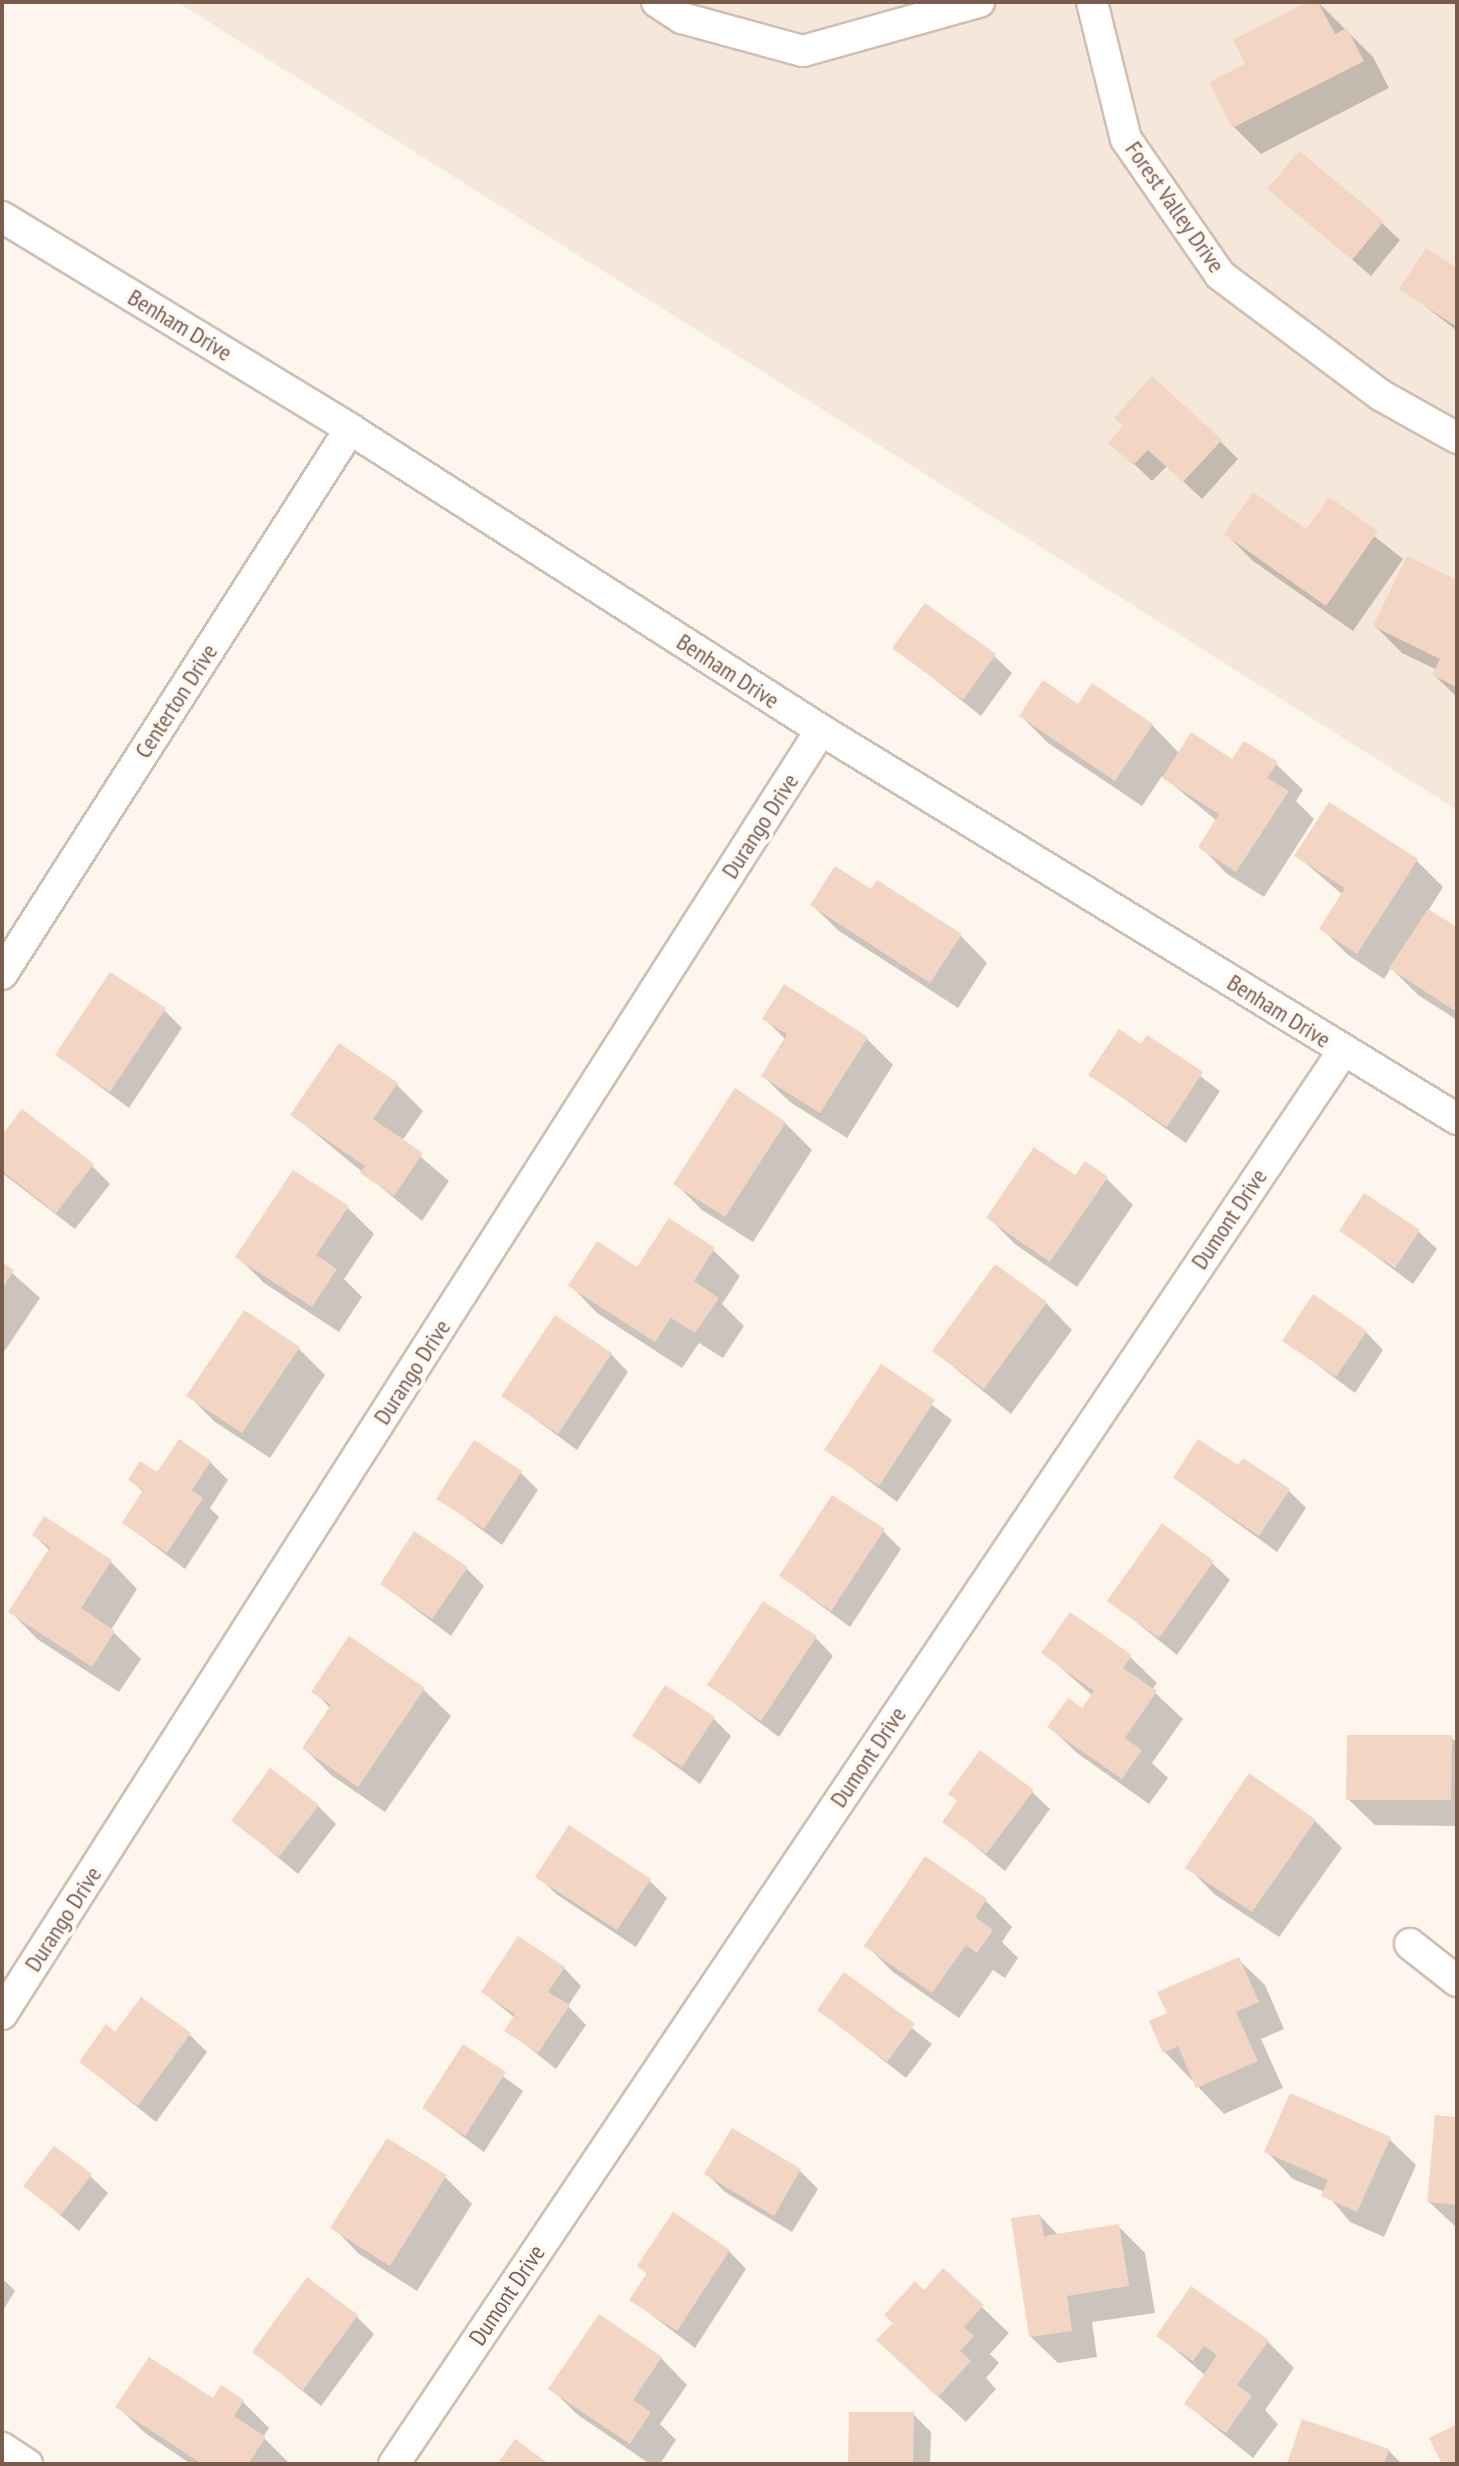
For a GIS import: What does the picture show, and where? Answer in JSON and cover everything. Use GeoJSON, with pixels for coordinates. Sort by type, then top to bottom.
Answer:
{"type":"FeatureCollection","features":[{"type":"Feature","properties":{"kind":"street"},"geometry":{"type":"LineString","coordinates":[[657,2],[682,18],[803,51],[979,2]]}},
{"type":"Feature","properties":{"kind":"street","name":"Forest Valley Drive"},"geometry":{"type":"LineString","coordinates":[[1092,2],[1126,139],[1220,275],[1382,396],[1457,438]]}},
{"type":"Feature","properties":{"kind":"street","name":"Benham Drive"},"geometry":{"type":"LineString","coordinates":[[2,217],[350,429],[821,730],[1457,1119]]}},
{"type":"Feature","properties":{"kind":"street","name":"Centerton Drive"},"geometry":{"type":"LineString","coordinates":[[2,974],[350,429]]}},
{"type":"Feature","properties":{"kind":"street","name":"Durango Drive"},"geometry":{"type":"LineString","coordinates":[[2,2014],[821,730]]}},
{"type":"Feature","properties":{"kind":"street","name":"Dumont Drive"},"geometry":{"type":"LineString","coordinates":[[394,2464],[1343,1051]]}},
{"type":"Feature","properties":{"kind":"street"},"geometry":{"type":"LineString","coordinates":[[1410,1944],[1457,1981]]}},
{"type":"Feature","properties":{"kind":"street"},"geometry":{"type":"LineString","coordinates":[[2,2448],[27,2464]]}},
{"type":"Feature","properties":{"kind":"shaded area"},"geometry":{"type":"Polygon","coordinates":[[[177,2],[1457,2],[1457,810],[177,2]]]}},
{"type":"Feature","properties":{"kind":"building"},"geometry":{"type":"Polygon","coordinates":[[[1307,2],[1318,2],[1335,34],[1347,28],[1364,61],[1232,128],[1209,82],[1245,64],[1233,40],[1307,2]]]}},
{"type":"Feature","properties":{"kind":"building"},"geometry":{"type":"Polygon","coordinates":[[[1299,151],[1384,221],[1352,260],[1267,189],[1299,151]]]}},
{"type":"Feature","properties":{"kind":"building"},"geometry":{"type":"Polygon","coordinates":[[[1426,248],[1457,268],[1457,327],[1399,289],[1426,248]]]}},
{"type":"Feature","properties":{"kind":"building"},"geometry":{"type":"Polygon","coordinates":[[[1152,376],[1222,440],[1183,482],[1148,450],[1133,465],[1108,443],[1123,426],[1114,418],[1152,376]]]}},
{"type":"Feature","properties":{"kind":"building"},"geometry":{"type":"Polygon","coordinates":[[[1253,492],[1306,529],[1329,497],[1378,531],[1326,606],[1224,534],[1253,492]]]}},
{"type":"Feature","properties":{"kind":"building"},"geometry":{"type":"Polygon","coordinates":[[[1407,556],[1457,580],[1457,687],[1432,675],[1440,659],[1373,626],[1407,556]]]}},
{"type":"Feature","properties":{"kind":"building"},"geometry":{"type":"Polygon","coordinates":[[[925,603],[996,654],[963,700],[892,648],[925,603]]]}},
{"type":"Feature","properties":{"kind":"building"},"geometry":{"type":"Polygon","coordinates":[[[1043,680],[1078,704],[1092,683],[1153,724],[1115,781],[1019,716],[1043,680]]]}},
{"type":"Feature","properties":{"kind":"building"},"geometry":{"type":"Polygon","coordinates":[[[1191,732],[1232,759],[1244,741],[1278,762],[1267,778],[1289,791],[1236,872],[1198,847],[1219,814],[1162,778],[1191,732]]]}},
{"type":"Feature","properties":{"kind":"building"},"geometry":{"type":"Polygon","coordinates":[[[1329,802],[1418,859],[1357,954],[1319,929],[1345,888],[1294,856],[1329,802]]]}},
{"type":"Feature","properties":{"kind":"building"},"geometry":{"type":"Polygon","coordinates":[[[835,866],[871,889],[877,880],[962,934],[930,983],[810,905],[835,866]]]}},
{"type":"Feature","properties":{"kind":"building"},"geometry":{"type":"Polygon","coordinates":[[[1428,909],[1457,927],[1457,1012],[1389,968],[1428,909]]]}},
{"type":"Feature","properties":{"kind":"building"},"geometry":{"type":"Polygon","coordinates":[[[110,972],[166,1008],[110,1092],[55,1055],[110,972]]]}},
{"type":"Feature","properties":{"kind":"building"},"geometry":{"type":"Polygon","coordinates":[[[784,984],[868,1037],[820,1113],[761,1076],[787,1034],[762,1019],[784,984]]]}},
{"type":"Feature","properties":{"kind":"building"},"geometry":{"type":"Polygon","coordinates":[[[1119,1029],[1141,1044],[1147,1035],[1203,1072],[1167,1127],[1088,1075],[1119,1029]]]}},
{"type":"Feature","properties":{"kind":"building"},"geometry":{"type":"Polygon","coordinates":[[[339,1043],[398,1083],[373,1119],[423,1153],[394,1196],[360,1173],[365,1166],[290,1115],[339,1043]]]}},
{"type":"Feature","properties":{"kind":"building"},"geometry":{"type":"Polygon","coordinates":[[[735,1088],[786,1122],[725,1217],[673,1184],[735,1088]]]}},
{"type":"Feature","properties":{"kind":"building"},"geometry":{"type":"Polygon","coordinates":[[[22,1109],[94,1164],[56,1213],[2,1171],[2,1135],[22,1109]]]}},
{"type":"Feature","properties":{"kind":"building"},"geometry":{"type":"Polygon","coordinates":[[[1034,1147],[1075,1175],[1085,1161],[1108,1177],[1050,1262],[986,1218],[1034,1147]]]}},
{"type":"Feature","properties":{"kind":"building"},"geometry":{"type":"Polygon","coordinates":[[[293,1170],[349,1206],[316,1255],[337,1269],[312,1307],[235,1257],[293,1170]]]}},
{"type":"Feature","properties":{"kind":"building"},"geometry":{"type":"Polygon","coordinates":[[[1364,1193],[1420,1230],[1395,1268],[1339,1231],[1364,1193]]]}},
{"type":"Feature","properties":{"kind":"building"},"geometry":{"type":"Polygon","coordinates":[[[669,1218],[715,1248],[694,1281],[719,1298],[695,1333],[671,1318],[655,1342],[568,1286],[597,1241],[637,1267],[669,1218]]]}},
{"type":"Feature","properties":{"kind":"building"},"geometry":{"type":"Polygon","coordinates":[[[2,1262],[14,1270],[2,1289],[2,1262]]]}},
{"type":"Feature","properties":{"kind":"building"},"geometry":{"type":"Polygon","coordinates":[[[995,1264],[1047,1302],[984,1389],[932,1351],[995,1264]]]}},
{"type":"Feature","properties":{"kind":"building"},"geometry":{"type":"Polygon","coordinates":[[[1313,1294],[1367,1331],[1336,1377],[1282,1341],[1313,1294]]]}},
{"type":"Feature","properties":{"kind":"building"},"geometry":{"type":"Polygon","coordinates":[[[244,1310],[300,1347],[242,1433],[186,1396],[244,1310]]]}},
{"type":"Feature","properties":{"kind":"building"},"geometry":{"type":"Polygon","coordinates":[[[555,1315],[612,1353],[558,1434],[501,1396],[555,1315]]]}},
{"type":"Feature","properties":{"kind":"building"},"geometry":{"type":"Polygon","coordinates":[[[881,1364],[935,1400],[879,1486],[824,1450],[881,1364]]]}},
{"type":"Feature","properties":{"kind":"building"},"geometry":{"type":"Polygon","coordinates":[[[179,1439],[211,1461],[192,1490],[203,1498],[167,1553],[122,1523],[143,1490],[128,1480],[140,1461],[157,1472],[179,1439]]]}},
{"type":"Feature","properties":{"kind":"building"},"geometry":{"type":"Polygon","coordinates":[[[1198,1439],[1238,1465],[1243,1458],[1290,1489],[1259,1536],[1173,1478],[1198,1439]]]}},
{"type":"Feature","properties":{"kind":"building"},"geometry":{"type":"Polygon","coordinates":[[[474,1440],[522,1471],[484,1529],[436,1499],[474,1440]]]}},
{"type":"Feature","properties":{"kind":"building"},"geometry":{"type":"Polygon","coordinates":[[[832,1495],[885,1529],[831,1611],[779,1576],[832,1495]]]}},
{"type":"Feature","properties":{"kind":"building"},"geometry":{"type":"Polygon","coordinates":[[[44,1516],[112,1560],[81,1608],[115,1631],[92,1667],[8,1612],[50,1547],[32,1535],[44,1516]]]}},
{"type":"Feature","properties":{"kind":"building"},"geometry":{"type":"Polygon","coordinates":[[[1162,1523],[1214,1561],[1159,1638],[1107,1601],[1162,1523]]]}},
{"type":"Feature","properties":{"kind":"building"},"geometry":{"type":"Polygon","coordinates":[[[414,1531],[468,1567],[432,1619],[380,1584],[414,1531]]]}},
{"type":"Feature","properties":{"kind":"building"},"geometry":{"type":"Polygon","coordinates":[[[763,1601],[817,1636],[761,1721],[707,1685],[763,1601]]]}},
{"type":"Feature","properties":{"kind":"building"},"geometry":{"type":"Polygon","coordinates":[[[1070,1612],[1132,1655],[1123,1668],[1157,1691],[1125,1738],[1142,1750],[1122,1779],[1047,1727],[1068,1698],[1082,1708],[1094,1691],[1041,1653],[1070,1612]]]}},
{"type":"Feature","properties":{"kind":"building"},"geometry":{"type":"Polygon","coordinates":[[[349,1636],[425,1688],[358,1787],[302,1748],[331,1705],[311,1692],[349,1636]]]}},
{"type":"Feature","properties":{"kind":"building"},"geometry":{"type":"Polygon","coordinates":[[[665,1685],[715,1717],[682,1767],[632,1736],[665,1685]]]}},
{"type":"Feature","properties":{"kind":"building"},"geometry":{"type":"Polygon","coordinates":[[[1347,1735],[1452,1735],[1451,1800],[1346,1800],[1347,1735]]]}},
{"type":"Feature","properties":{"kind":"building"},"geometry":{"type":"Polygon","coordinates":[[[980,1750],[1034,1790],[986,1854],[942,1822],[957,1801],[948,1794],[980,1750]]]}},
{"type":"Feature","properties":{"kind":"building"},"geometry":{"type":"Polygon","coordinates":[[[270,1768],[319,1805],[279,1857],[231,1821],[270,1768]]]}},
{"type":"Feature","properties":{"kind":"building"},"geometry":{"type":"Polygon","coordinates":[[[1249,1773],[1316,1820],[1252,1912],[1185,1868],[1249,1773]]]}},
{"type":"Feature","properties":{"kind":"building"},"geometry":{"type":"Polygon","coordinates":[[[569,1825],[651,1879],[617,1930],[535,1877],[569,1825]]]}},
{"type":"Feature","properties":{"kind":"building"},"geometry":{"type":"Polygon","coordinates":[[[925,1856],[987,1899],[975,1917],[993,1930],[977,1953],[966,1945],[932,1993],[864,1946],[925,1856]]]}},
{"type":"Feature","properties":{"kind":"building"},"geometry":{"type":"Polygon","coordinates":[[[518,1936],[565,1967],[548,1992],[570,2005],[538,2053],[504,2031],[515,2014],[481,1992],[518,1936]]]}},
{"type":"Feature","properties":{"kind":"building"},"geometry":{"type":"Polygon","coordinates":[[[1239,1957],[1259,2002],[1236,2012],[1258,2061],[1196,2088],[1178,2046],[1163,2053],[1149,2021],[1167,2013],[1157,1992],[1239,1957]]]}},
{"type":"Feature","properties":{"kind":"building"},"geometry":{"type":"Polygon","coordinates":[[[844,1972],[915,2024],[887,2062],[817,2010],[844,1972]]]}},
{"type":"Feature","properties":{"kind":"building"},"geometry":{"type":"Polygon","coordinates":[[[141,1997],[191,2033],[138,2106],[79,2062],[106,2024],[115,2032],[141,1997]]]}},
{"type":"Feature","properties":{"kind":"building"},"geometry":{"type":"Polygon","coordinates":[[[463,2044],[506,2072],[465,2136],[422,2108],[463,2044]]]}},
{"type":"Feature","properties":{"kind":"building"},"geometry":{"type":"Polygon","coordinates":[[[1290,2093],[1391,2137],[1357,2212],[1321,2196],[1328,2180],[1264,2152],[1290,2093]]]}},
{"type":"Feature","properties":{"kind":"building"},"geometry":{"type":"Polygon","coordinates":[[[1435,2115],[1457,2117],[1457,2205],[1427,2202],[1435,2115]]]}},
{"type":"Feature","properties":{"kind":"building"},"geometry":{"type":"Polygon","coordinates":[[[732,2128],[801,2169],[774,2216],[704,2174],[732,2128]]]}},
{"type":"Feature","properties":{"kind":"building"},"geometry":{"type":"Polygon","coordinates":[[[387,2138],[447,2175],[390,2266],[330,2228],[387,2138]]]}},
{"type":"Feature","properties":{"kind":"building"},"geometry":{"type":"Polygon","coordinates":[[[54,2146],[92,2174],[61,2215],[23,2186],[54,2146]]]}},
{"type":"Feature","properties":{"kind":"building"},"geometry":{"type":"Polygon","coordinates":[[[673,2212],[730,2250],[677,2331],[629,2300],[647,2273],[637,2266],[673,2212]]]}},
{"type":"Feature","properties":{"kind":"building"},"geometry":{"type":"Polygon","coordinates":[[[1040,2214],[1044,2236],[1119,2224],[1129,2286],[1067,2296],[1072,2331],[1029,2337],[1011,2218],[1040,2214]]]}},
{"type":"Feature","properties":{"kind":"building"},"geometry":{"type":"Polygon","coordinates":[[[943,2268],[984,2305],[964,2327],[974,2336],[960,2351],[971,2361],[938,2397],[876,2340],[893,2323],[884,2315],[915,2281],[924,2290],[943,2268]]]}},
{"type":"Feature","properties":{"kind":"building"},"geometry":{"type":"Polygon","coordinates":[[[307,2277],[358,2315],[303,2390],[252,2352],[307,2277]]]}},
{"type":"Feature","properties":{"kind":"building"},"geometry":{"type":"Polygon","coordinates":[[[1191,2286],[1269,2340],[1237,2385],[1252,2396],[1226,2433],[1184,2404],[1217,2355],[1204,2346],[1193,2361],[1156,2336],[1191,2286]]]}},
{"type":"Feature","properties":{"kind":"building"},"geometry":{"type":"Polygon","coordinates":[[[599,2314],[662,2357],[633,2400],[651,2412],[630,2444],[548,2389],[599,2314]]]}},
{"type":"Feature","properties":{"kind":"building"},"geometry":{"type":"Polygon","coordinates":[[[149,2357],[213,2398],[221,2385],[244,2400],[234,2416],[266,2437],[248,2464],[202,2464],[115,2407],[149,2357]]]}},
{"type":"Feature","properties":{"kind":"building"},"geometry":{"type":"Polygon","coordinates":[[[849,2412],[914,2412],[913,2464],[848,2464],[849,2412]]]}},
{"type":"Feature","properties":{"kind":"building"},"geometry":{"type":"Polygon","coordinates":[[[1302,2419],[1389,2449],[1384,2464],[1287,2464],[1302,2419]]]}},
{"type":"Feature","properties":{"kind":"building"},"geometry":{"type":"Polygon","coordinates":[[[1457,2424],[1457,2464],[1442,2464],[1429,2438],[1457,2424]]]}},
{"type":"Feature","properties":{"kind":"building"},"geometry":{"type":"Polygon","coordinates":[[[515,2439],[549,2464],[497,2464],[515,2439]]]}}]}
